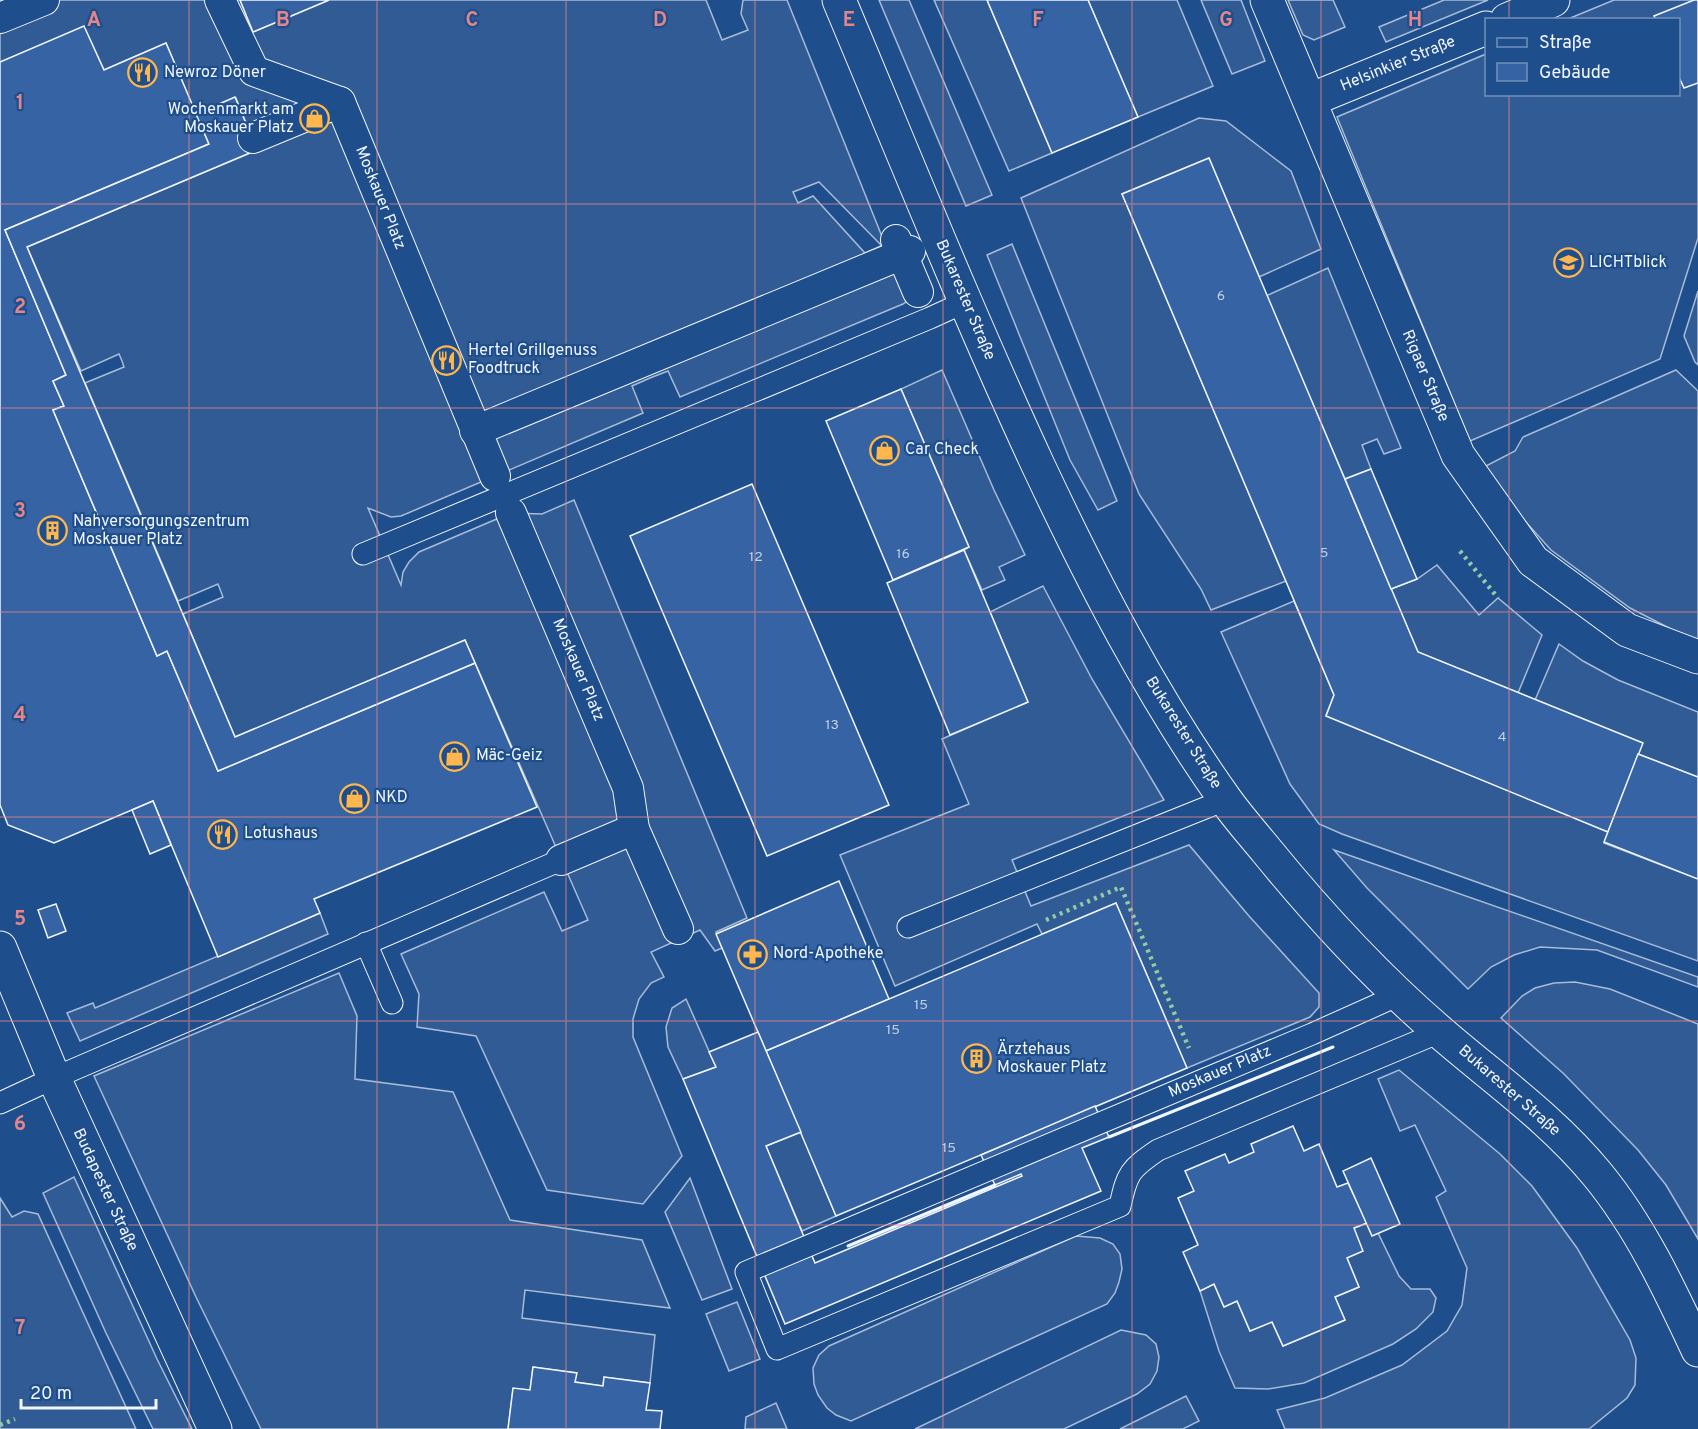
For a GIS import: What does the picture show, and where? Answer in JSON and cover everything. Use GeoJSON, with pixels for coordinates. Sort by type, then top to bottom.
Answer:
{"type":"FeatureCollection","features":[{"type":"Feature","properties":{"kind":"street"},"geometry":{"type":"LineString","coordinates":[[0,18],[44,0]]}},
{"type":"Feature","properties":{"kind":"street"},"geometry":{"type":"LineString","coordinates":[[220,0],[254,71],[339,102]]}},
{"type":"Feature","properties":{"kind":"street","name":"Bukarester Straße"},"geometry":{"type":"LineString","coordinates":[[838,0],[1000,383],[1083,561],[1158,695],[1226,800],[1359,957],[1440,1032],[1525,1102],[1573,1146],[1599,1176],[1652,1257],[1698,1350]]}},
{"type":"Feature","properties":{"kind":"street","name":"Rigaer Straße"},"geometry":{"type":"LineString","coordinates":[[1267,0],[1458,455],[1533,561],[1626,630],[1698,657]]}},
{"type":"Feature","properties":{"kind":"street"},"geometry":{"type":"LineString","coordinates":[[1512,18],[1553,0]]}},
{"type":"Feature","properties":{"kind":"street","name":"Helsinkier Straße"},"geometry":{"type":"LineString","coordinates":[[1310,100],[1485,28]]}},
{"type":"Feature","properties":{"kind":"street"},"geometry":{"type":"LineString","coordinates":[[253,138],[339,102]]}},
{"type":"Feature","properties":{"kind":"street","name":"Moskauer Platz"},"geometry":{"type":"LineString","coordinates":[[339,102],[432,290],[475,431],[495,476]]}},
{"type":"Feature","properties":{"kind":"street"},"geometry":{"type":"LineString","coordinates":[[475,431],[643,363],[893,251],[918,292]]}},
{"type":"Feature","properties":{"kind":"street","name":"Moskauer Platz"},"geometry":{"type":"LineString","coordinates":[[511,513],[628,788],[634,829],[678,928]]}},
{"type":"Feature","properties":{"kind":"street"},"geometry":{"type":"LineString","coordinates":[[561,860],[634,829]]}},
{"type":"Feature","properties":{"kind":"street","name":"Budapester Straße"},"geometry":{"type":"LineString","coordinates":[[0,948],[54,1078],[215,1429]]}},
{"type":"Feature","properties":{"kind":"lane"},"geometry":{"type":"LineString","coordinates":[[363,554],[965,302]]}},
{"type":"Feature","properties":{"kind":"lane"},"geometry":{"type":"LineString","coordinates":[[908,927],[1226,800]]}},
{"type":"Feature","properties":{"kind":"lane"},"geometry":{"type":"LineString","coordinates":[[0,1103],[561,860]]}},
{"type":"Feature","properties":{"kind":"lane"},"geometry":{"type":"LineString","coordinates":[[366,943],[392,1003]]}},
{"type":"Feature","properties":{"kind":"lane","name":"Moskauer Platz"},"geometry":{"type":"LineString","coordinates":[[1399,995],[1312,1034],[746,1272],[777,1349],[1120,1206],[1124,1186],[1135,1166],[1158,1150],[1440,1032]]}},
{"type":"Feature","properties":{"kind":"shaded area"},"geometry":{"type":"Polygon","coordinates":[[[0,0],[240,0],[253,32],[329,0],[706,0],[722,40],[748,30],[741,14],[743,0],[787,0],[885,244],[915,296],[903,304],[680,397],[668,371],[650,378],[632,386],[643,413],[401,516],[391,517],[368,508],[401,585],[403,572],[419,552],[511,513],[542,514],[574,500],[747,918],[716,932],[722,948],[715,951],[700,930],[651,952],[664,977],[651,983],[639,999],[633,1019],[633,1037],[682,1156],[643,1204],[547,1190],[476,1036],[417,1027],[419,994],[401,954],[544,892],[562,931],[588,920],[465,640],[235,737],[183,614],[223,597],[218,584],[178,601],[85,383],[124,367],[122,361],[119,354],[81,371],[27,247],[257,150],[236,98],[196,114],[166,43],[104,70],[84,27],[0,62],[0,0]],[[819,182],[793,192],[798,203],[813,196],[865,253],[881,245],[819,182]]]}},
{"type":"Feature","properties":{"kind":"shaded area"},"geometry":{"type":"Polygon","coordinates":[[[879,0],[909,0],[992,195],[966,206],[879,0]]]}},
{"type":"Feature","properties":{"kind":"shaded area"},"geometry":{"type":"Polygon","coordinates":[[[934,0],[987,0],[1052,153],[1009,171],[934,0]]]}},
{"type":"Feature","properties":{"kind":"shaded area"},"geometry":{"type":"Polygon","coordinates":[[[1088,0],[1177,0],[1213,86],[1138,117],[1088,0]]]}},
{"type":"Feature","properties":{"kind":"shaded area"},"geometry":{"type":"Polygon","coordinates":[[[1201,0],[1241,0],[1265,61],[1232,74],[1201,0]]]}},
{"type":"Feature","properties":{"kind":"shaded area"},"geometry":{"type":"Polygon","coordinates":[[[1288,0],[1333,0],[1345,27],[1314,40],[1303,35],[1288,0]]]}},
{"type":"Feature","properties":{"kind":"shaded area"},"geometry":{"type":"Polygon","coordinates":[[[1444,0],[1488,0],[1386,42],[1379,27],[1444,0]]]}},
{"type":"Feature","properties":{"kind":"shaded area","name":"LICHTblick"},"geometry":{"type":"Polygon","coordinates":[[[1614,0],[1698,0],[1698,238],[1660,359],[1470,441],[1337,117],[1485,54],[1485,96],[1680,96],[1680,18],[1570,18],[1614,0]]]}},
{"type":"Feature","properties":{"kind":"shaded area"},"geometry":{"type":"Polygon","coordinates":[[[1199,118],[1226,121],[1291,171],[1321,249],[1259,277],[1209,158],[1122,194],[1286,581],[1211,610],[1201,589],[1139,494],[1021,198],[1199,118]]]}},
{"type":"Feature","properties":{"kind":"shaded area"},"geometry":{"type":"Polygon","coordinates":[[[1012,244],[1117,501],[1098,510],[1070,460],[987,255],[1012,244]]]}},
{"type":"Feature","properties":{"kind":"shaded area"},"geometry":{"type":"Polygon","coordinates":[[[1328,268],[1401,448],[1384,454],[1377,439],[1362,445],[1371,469],[1345,479],[1266,296],[1328,268]]]}},
{"type":"Feature","properties":{"kind":"shaded area"},"geometry":{"type":"Polygon","coordinates":[[[1698,291],[1698,365],[1684,336],[1698,291]]]}},
{"type":"Feature","properties":{"kind":"shaded area"},"geometry":{"type":"Polygon","coordinates":[[[942,370],[1025,555],[999,567],[1005,580],[982,590],[964,550],[969,547],[901,389],[942,370]]]}},
{"type":"Feature","properties":{"kind":"shaded area"},"geometry":{"type":"Polygon","coordinates":[[[1676,370],[1698,391],[1698,640],[1630,608],[1551,550],[1524,520],[1484,467],[1515,451],[1523,437],[1676,370]]]}},
{"type":"Feature","properties":{"kind":"shaded area"},"geometry":{"type":"Polygon","coordinates":[[[1437,565],[1479,615],[1498,598],[1542,635],[1518,693],[1418,652],[1391,589],[1417,579],[1437,565]]]}},
{"type":"Feature","properties":{"kind":"shaded area"},"geometry":{"type":"Polygon","coordinates":[[[1043,586],[1092,679],[1164,800],[1012,860],[1031,906],[1189,845],[1319,993],[1319,1007],[1310,1017],[1187,1068],[1116,903],[1042,934],[1037,924],[895,986],[840,855],[969,804],[942,739],[1028,702],[990,612],[1043,586]]]}},
{"type":"Feature","properties":{"kind":"shaded area"},"geometry":{"type":"Polygon","coordinates":[[[1294,601],[1334,695],[1326,715],[1608,832],[1604,843],[1698,879],[1698,961],[1319,824],[1290,784],[1221,632],[1294,601]]]}},
{"type":"Feature","properties":{"kind":"shaded area"},"geometry":{"type":"Polygon","coordinates":[[[1559,644],[1583,661],[1618,680],[1698,712],[1698,777],[1638,754],[1642,743],[1535,700],[1559,644]]]}},
{"type":"Feature","properties":{"kind":"shaded area"},"geometry":{"type":"Polygon","coordinates":[[[1334,850],[1698,977],[1698,987],[1597,950],[1540,947],[1514,955],[1491,967],[1468,989],[1367,888],[1334,850]]]}},
{"type":"Feature","properties":{"kind":"shaded area"},"geometry":{"type":"Polygon","coordinates":[[[320,913],[328,934],[80,1041],[67,1013],[93,1003],[95,1008],[320,913]]]}},
{"type":"Feature","properties":{"kind":"shaded area"},"geometry":{"type":"Polygon","coordinates":[[[339,973],[357,1016],[355,1079],[453,1092],[510,1220],[642,1240],[670,1308],[525,1290],[522,1318],[655,1335],[650,1383],[604,1377],[603,1386],[575,1382],[576,1373],[533,1367],[530,1390],[513,1389],[508,1429],[261,1429],[196,1297],[94,1076],[339,973]]]}},
{"type":"Feature","properties":{"kind":"shaded area"},"geometry":{"type":"Polygon","coordinates":[[[1575,982],[1610,989],[1698,1024],[1698,1239],[1666,1185],[1638,1150],[1564,1074],[1501,1018],[1522,996],[1535,988],[1554,983],[1575,982]]]}},
{"type":"Feature","properties":{"kind":"shaded area"},"geometry":{"type":"Polygon","coordinates":[[[686,999],[716,1067],[683,1079],[668,1047],[666,1027],[672,1008],[686,999]]]}},
{"type":"Feature","properties":{"kind":"shaded area"},"geometry":{"type":"Polygon","coordinates":[[[1399,1070],[1500,1154],[1532,1186],[1577,1248],[1630,1340],[1636,1358],[1635,1385],[1627,1398],[1589,1429],[1285,1429],[1277,1410],[1325,1398],[1402,1365],[1447,1331],[1462,1305],[1467,1268],[1436,1197],[1446,1191],[1415,1125],[1400,1131],[1378,1079],[1399,1070]]]}},
{"type":"Feature","properties":{"kind":"shaded area"},"geometry":{"type":"Polygon","coordinates":[[[801,1132],[836,1216],[802,1231],[766,1146],[801,1132]]]}},
{"type":"Feature","properties":{"kind":"shaded area"},"geometry":{"type":"Polygon","coordinates":[[[74,1177],[157,1359],[192,1429],[153,1429],[106,1333],[43,1193],[74,1177]]]}},
{"type":"Feature","properties":{"kind":"shaded area"},"geometry":{"type":"Polygon","coordinates":[[[690,1178],[732,1289],[702,1300],[665,1212],[690,1178]]]}},
{"type":"Feature","properties":{"kind":"shaded area"},"geometry":{"type":"Polygon","coordinates":[[[0,1198],[12,1217],[24,1211],[38,1214],[136,1429],[0,1429],[0,1198]]]}},
{"type":"Feature","properties":{"kind":"shaded area"},"geometry":{"type":"Polygon","coordinates":[[[1367,1223],[1372,1235],[1378,1233],[1399,1276],[1411,1289],[1430,1289],[1436,1298],[1433,1312],[1416,1329],[1393,1344],[1304,1383],[1268,1389],[1235,1388],[1219,1351],[1200,1291],[1214,1284],[1224,1307],[1237,1301],[1250,1331],[1272,1322],[1283,1346],[1345,1320],[1335,1297],[1359,1287],[1347,1258],[1354,1228],[1367,1223]]]}},
{"type":"Feature","properties":{"kind":"shaded area"},"geometry":{"type":"Polygon","coordinates":[[[1076,1236],[1100,1238],[1113,1244],[1120,1254],[1122,1269],[1119,1282],[1107,1304],[851,1421],[836,1415],[827,1408],[818,1395],[814,1384],[813,1368],[819,1355],[829,1346],[1076,1236]]]}},
{"type":"Feature","properties":{"kind":"shaded area"},"geometry":{"type":"Polygon","coordinates":[[[737,1302],[760,1359],[729,1371],[706,1314],[737,1302]]]}},
{"type":"Feature","properties":{"kind":"shaded area"},"geometry":{"type":"Polygon","coordinates":[[[1121,1330],[1146,1335],[1156,1344],[1159,1357],[1157,1371],[1150,1384],[1137,1394],[1064,1429],[915,1429],[1121,1330]]]}},
{"type":"Feature","properties":{"kind":"shaded area"},"geometry":{"type":"Polygon","coordinates":[[[1186,1396],[1199,1421],[1183,1429],[1120,1429],[1186,1396]]]}},
{"type":"Feature","properties":{"kind":"shaded area"},"geometry":{"type":"Polygon","coordinates":[[[776,1403],[787,1429],[745,1429],[746,1417],[776,1403]]]}},
{"type":"Feature","properties":{"kind":"building"},"geometry":{"type":"Polygon","coordinates":[[[240,0],[329,0],[253,32],[240,0]]]}},
{"type":"Feature","properties":{"kind":"building"},"geometry":{"type":"Polygon","coordinates":[[[987,0],[1088,0],[1138,117],[1052,153],[987,0]]]}},
{"type":"Feature","properties":{"kind":"building"},"geometry":{"type":"Polygon","coordinates":[[[1698,0],[1698,83],[1684,88],[1680,79],[1680,18],[1655,18],[1654,16],[1698,0]]]}},
{"type":"Feature","properties":{"kind":"building","name":"Nahversorgungszentrum Moskauer Platz"},"geometry":{"type":"Polygon","coordinates":[[[84,26],[104,70],[166,43],[209,144],[5,230],[66,375],[53,381],[64,406],[53,410],[157,656],[167,651],[218,771],[475,663],[537,807],[314,899],[320,913],[218,957],[153,801],[54,843],[8,825],[0,805],[0,62],[84,26]]]}},
{"type":"Feature","properties":{"kind":"building"},"geometry":{"type":"Polygon","coordinates":[[[235,97],[257,150],[27,247],[235,737],[465,640],[475,663],[218,771],[167,651],[157,656],[53,410],[64,406],[53,381],[66,375],[5,230],[209,144],[196,114],[235,97]]]}},
{"type":"Feature","properties":{"kind":"building"},"geometry":{"type":"Polygon","coordinates":[[[1209,158],[1418,652],[1643,743],[1608,832],[1326,716],[1334,695],[1122,194],[1209,158]]]}},
{"type":"Feature","properties":{"kind":"building"},"geometry":{"type":"Polygon","coordinates":[[[901,389],[969,547],[893,580],[826,421],[901,389]]]}},
{"type":"Feature","properties":{"kind":"building"},"geometry":{"type":"Polygon","coordinates":[[[1371,469],[1417,579],[1391,589],[1345,479],[1371,469]]]}},
{"type":"Feature","properties":{"kind":"building"},"geometry":{"type":"Polygon","coordinates":[[[752,484],[889,805],[767,856],[630,536],[752,484]]]}},
{"type":"Feature","properties":{"kind":"building"},"geometry":{"type":"Polygon","coordinates":[[[964,550],[1028,702],[950,735],[887,583],[964,550]]]}},
{"type":"Feature","properties":{"kind":"building"},"geometry":{"type":"Polygon","coordinates":[[[1638,754],[1698,777],[1698,879],[1604,842],[1638,754]]]}},
{"type":"Feature","properties":{"kind":"building"},"geometry":{"type":"Polygon","coordinates":[[[153,801],[171,845],[150,854],[132,810],[153,801]]]}},
{"type":"Feature","properties":{"kind":"building"},"geometry":{"type":"Polygon","coordinates":[[[839,881],[889,999],[766,1051],[716,934],[839,881]]]}},
{"type":"Feature","properties":{"kind":"building","name":"Ärztehaus Moskauer Platz"},"geometry":{"type":"Polygon","coordinates":[[[1116,903],[1187,1068],[836,1216],[766,1051],[1116,903]]]}},
{"type":"Feature","properties":{"kind":"building"},"geometry":{"type":"Polygon","coordinates":[[[56,904],[66,931],[48,938],[38,910],[56,904]]]}},
{"type":"Feature","properties":{"kind":"building"},"geometry":{"type":"Polygon","coordinates":[[[758,1032],[801,1132],[766,1146],[815,1263],[1022,1176],[1021,1174],[995,1185],[981,1155],[1095,1106],[1109,1137],[1082,1148],[1101,1191],[785,1324],[683,1079],[716,1067],[709,1052],[758,1032]]]}},
{"type":"Feature","properties":{"kind":"building"},"geometry":{"type":"Polygon","coordinates":[[[1293,1126],[1304,1151],[1319,1144],[1337,1187],[1348,1183],[1367,1223],[1354,1228],[1363,1251],[1347,1258],[1359,1287],[1335,1297],[1345,1320],[1283,1346],[1272,1322],[1250,1331],[1237,1301],[1224,1307],[1214,1284],[1200,1291],[1183,1252],[1198,1245],[1178,1198],[1194,1191],[1185,1171],[1225,1154],[1229,1163],[1254,1152],[1251,1144],[1293,1126]]]}},
{"type":"Feature","properties":{"kind":"building"},"geometry":{"type":"Polygon","coordinates":[[[1371,1158],[1400,1224],[1372,1236],[1343,1171],[1371,1158]]]}},
{"type":"Feature","properties":{"kind":"building"},"geometry":{"type":"Polygon","coordinates":[[[533,1367],[577,1373],[575,1382],[603,1386],[604,1377],[650,1383],[646,1410],[662,1411],[660,1429],[508,1429],[513,1388],[530,1390],[533,1367]]]}},
{"type":"Feature","properties":{"kind":"hedge"},"geometry":{"type":"LineString","coordinates":[[1460,551],[1498,598]]}},
{"type":"Feature","properties":{"kind":"hedge"},"geometry":{"type":"LineString","coordinates":[[1046,920],[1121,887],[1189,1048]]}},
{"type":"Feature","properties":{"kind":"hedge"},"geometry":{"type":"LineString","coordinates":[[0,1425],[15,1419]]}},
{"type":"Feature","properties":{"kind":"wall"},"geometry":{"type":"LineString","coordinates":[[1109,1137],[1333,1047]]}},
{"type":"Feature","properties":{"kind":"wall"},"geometry":{"type":"LineString","coordinates":[[848,1246],[995,1185]]}},
{"type":"Feature","properties":{"kind":"place","name":"Newroz Döner"},"geometry":{"type":"Point","coordinates":[143,73]}},
{"type":"Feature","properties":{"kind":"place","name":"Wochenmarkt am Moskauer Platz"},"geometry":{"type":"Point","coordinates":[315,119]}},
{"type":"Feature","properties":{"kind":"place","name":"LICHTblick"},"geometry":{"type":"Point","coordinates":[1568,263]}},
{"type":"Feature","properties":{"kind":"place","name":"Hertel Grillgenuss Foodtruck"},"geometry":{"type":"Point","coordinates":[447,360]}},
{"type":"Feature","properties":{"kind":"place","name":"Car Check"},"geometry":{"type":"Point","coordinates":[884,450]}},
{"type":"Feature","properties":{"kind":"place","name":"Nahversorgungszentrum Moskauer Platz"},"geometry":{"type":"Point","coordinates":[52,531]}},
{"type":"Feature","properties":{"kind":"place","name":"Mäc-Geiz"},"geometry":{"type":"Point","coordinates":[455,756]}},
{"type":"Feature","properties":{"kind":"place","name":"NKD"},"geometry":{"type":"Point","coordinates":[354,798]}},
{"type":"Feature","properties":{"kind":"place","name":"Lotushaus"},"geometry":{"type":"Point","coordinates":[223,834]}},
{"type":"Feature","properties":{"kind":"place","name":"Nord-Apotheke"},"geometry":{"type":"Point","coordinates":[752,954]}},
{"type":"Feature","properties":{"kind":"place","name":"Ärztehaus Moskauer Platz"},"geometry":{"type":"Point","coordinates":[976,1059]}}]}
